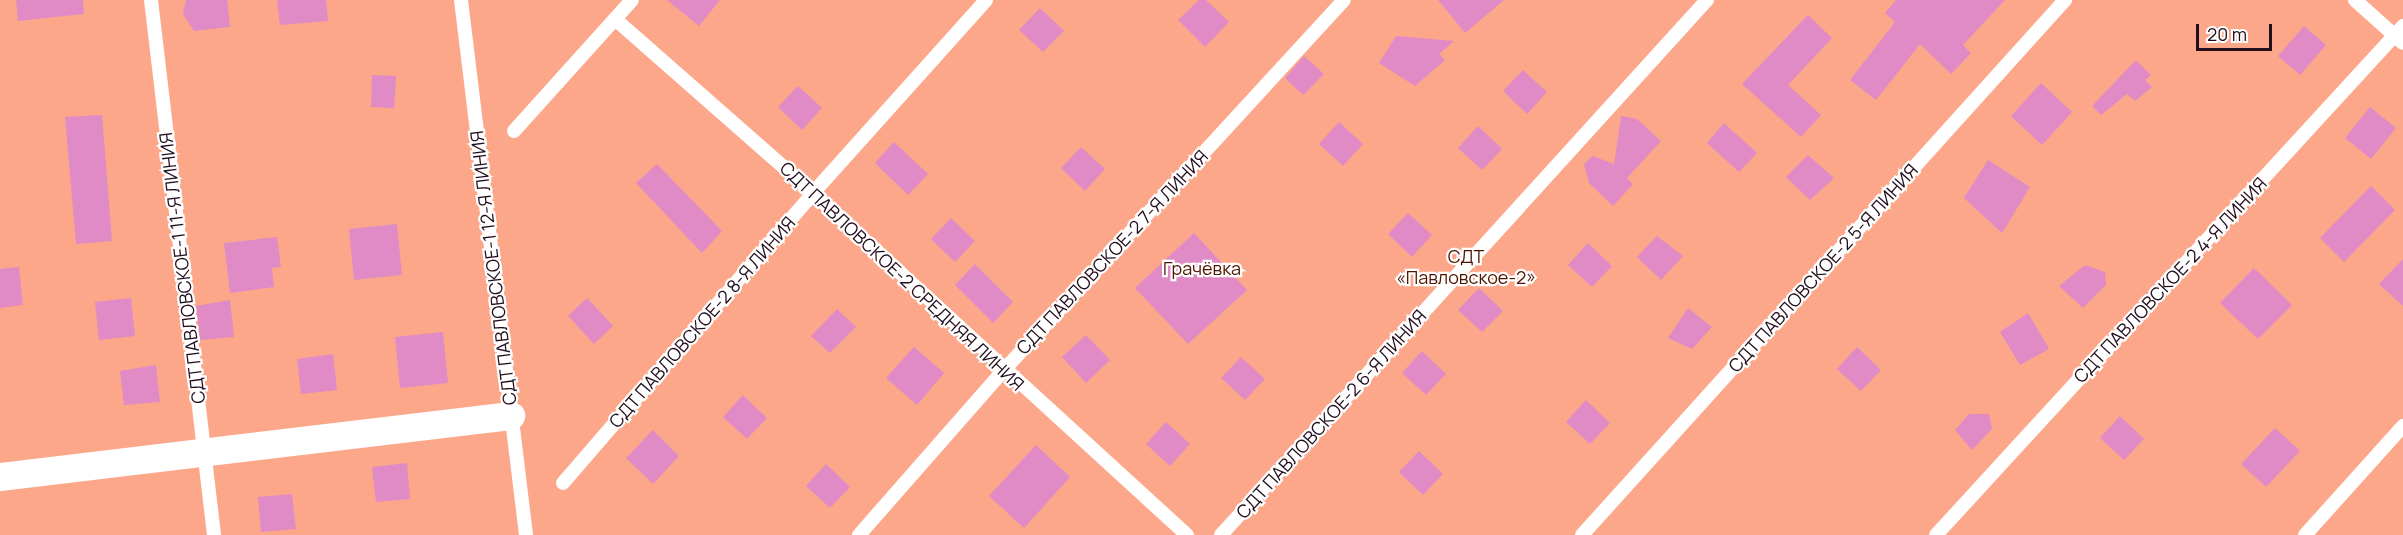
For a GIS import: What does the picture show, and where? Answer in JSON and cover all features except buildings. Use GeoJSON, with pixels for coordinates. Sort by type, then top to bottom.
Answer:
{"type":"FeatureCollection","features":[{"type":"Feature","properties":{"kind":"street"},"geometry":{"type":"LineString","coordinates":[[0,477],[203,450],[511,416]]}},
{"type":"Feature","properties":{"kind":"lane","name":"СДТ ПАВЛОВСКОЕ-1 11-Я ЛИНИЯ"},"geometry":{"type":"LineString","coordinates":[[151,0],[214,535]]}},
{"type":"Feature","properties":{"kind":"lane","name":"СДТ ПАВЛОВСКОЕ-1 12-Я ЛИНИЯ"},"geometry":{"type":"LineString","coordinates":[[461,0],[526,535]]}},
{"type":"Feature","properties":{"kind":"lane"},"geometry":{"type":"LineString","coordinates":[[514,131],[632,0]]}},
{"type":"Feature","properties":{"kind":"lane","name":"СДТ ПАВЛОВСКОЕ-2 8-Я ЛИНИЯ"},"geometry":{"type":"LineString","coordinates":[[563,483],[813,193],[986,0]]}},
{"type":"Feature","properties":{"kind":"lane","name":"СДТ ПАВЛОВСКОЕ-2 7-Я ЛИНИЯ"},"geometry":{"type":"LineString","coordinates":[[859,535],[1004,370],[1344,0]]}},
{"type":"Feature","properties":{"kind":"lane","name":"СДТ ПАВЛОВСКОЕ-2 6-Я ЛИНИЯ"},"geometry":{"type":"LineString","coordinates":[[1221,535],[1707,0]]}},
{"type":"Feature","properties":{"kind":"lane","name":"СДТ ПАВЛОВСКОЕ-2 5-Я ЛИНИЯ"},"geometry":{"type":"LineString","coordinates":[[1582,535],[2065,0]]}},
{"type":"Feature","properties":{"kind":"lane"},"geometry":{"type":"LineString","coordinates":[[2355,0],[2400,35]]}},
{"type":"Feature","properties":{"kind":"lane","name":"СДТ ПАВЛОВСКОЕ-2 СРЕДНЯЯ ЛИНИЯ"},"geometry":{"type":"LineString","coordinates":[[615,19],[813,193],[1187,535]]}},
{"type":"Feature","properties":{"kind":"lane","name":"СДТ ПАВЛОВСКОЕ-2 4-Я ЛИНИЯ"},"geometry":{"type":"LineString","coordinates":[[1936,535],[2400,35]]}},
{"type":"Feature","properties":{"kind":"lane"},"geometry":{"type":"LineString","coordinates":[[2305,535],[2403,426]]}},
{"type":"Feature","properties":{"kind":"green space","name":"Грачёвка"},"geometry":{"type":"Polygon","coordinates":[[[0,0],[2403,0],[2403,535],[0,535],[0,0]]]}},
{"type":"Feature","properties":{"kind":"park label","name":"СДТ «Павловское-2»"},"geometry":{"type":"Point","coordinates":[1466,267]}}]}
